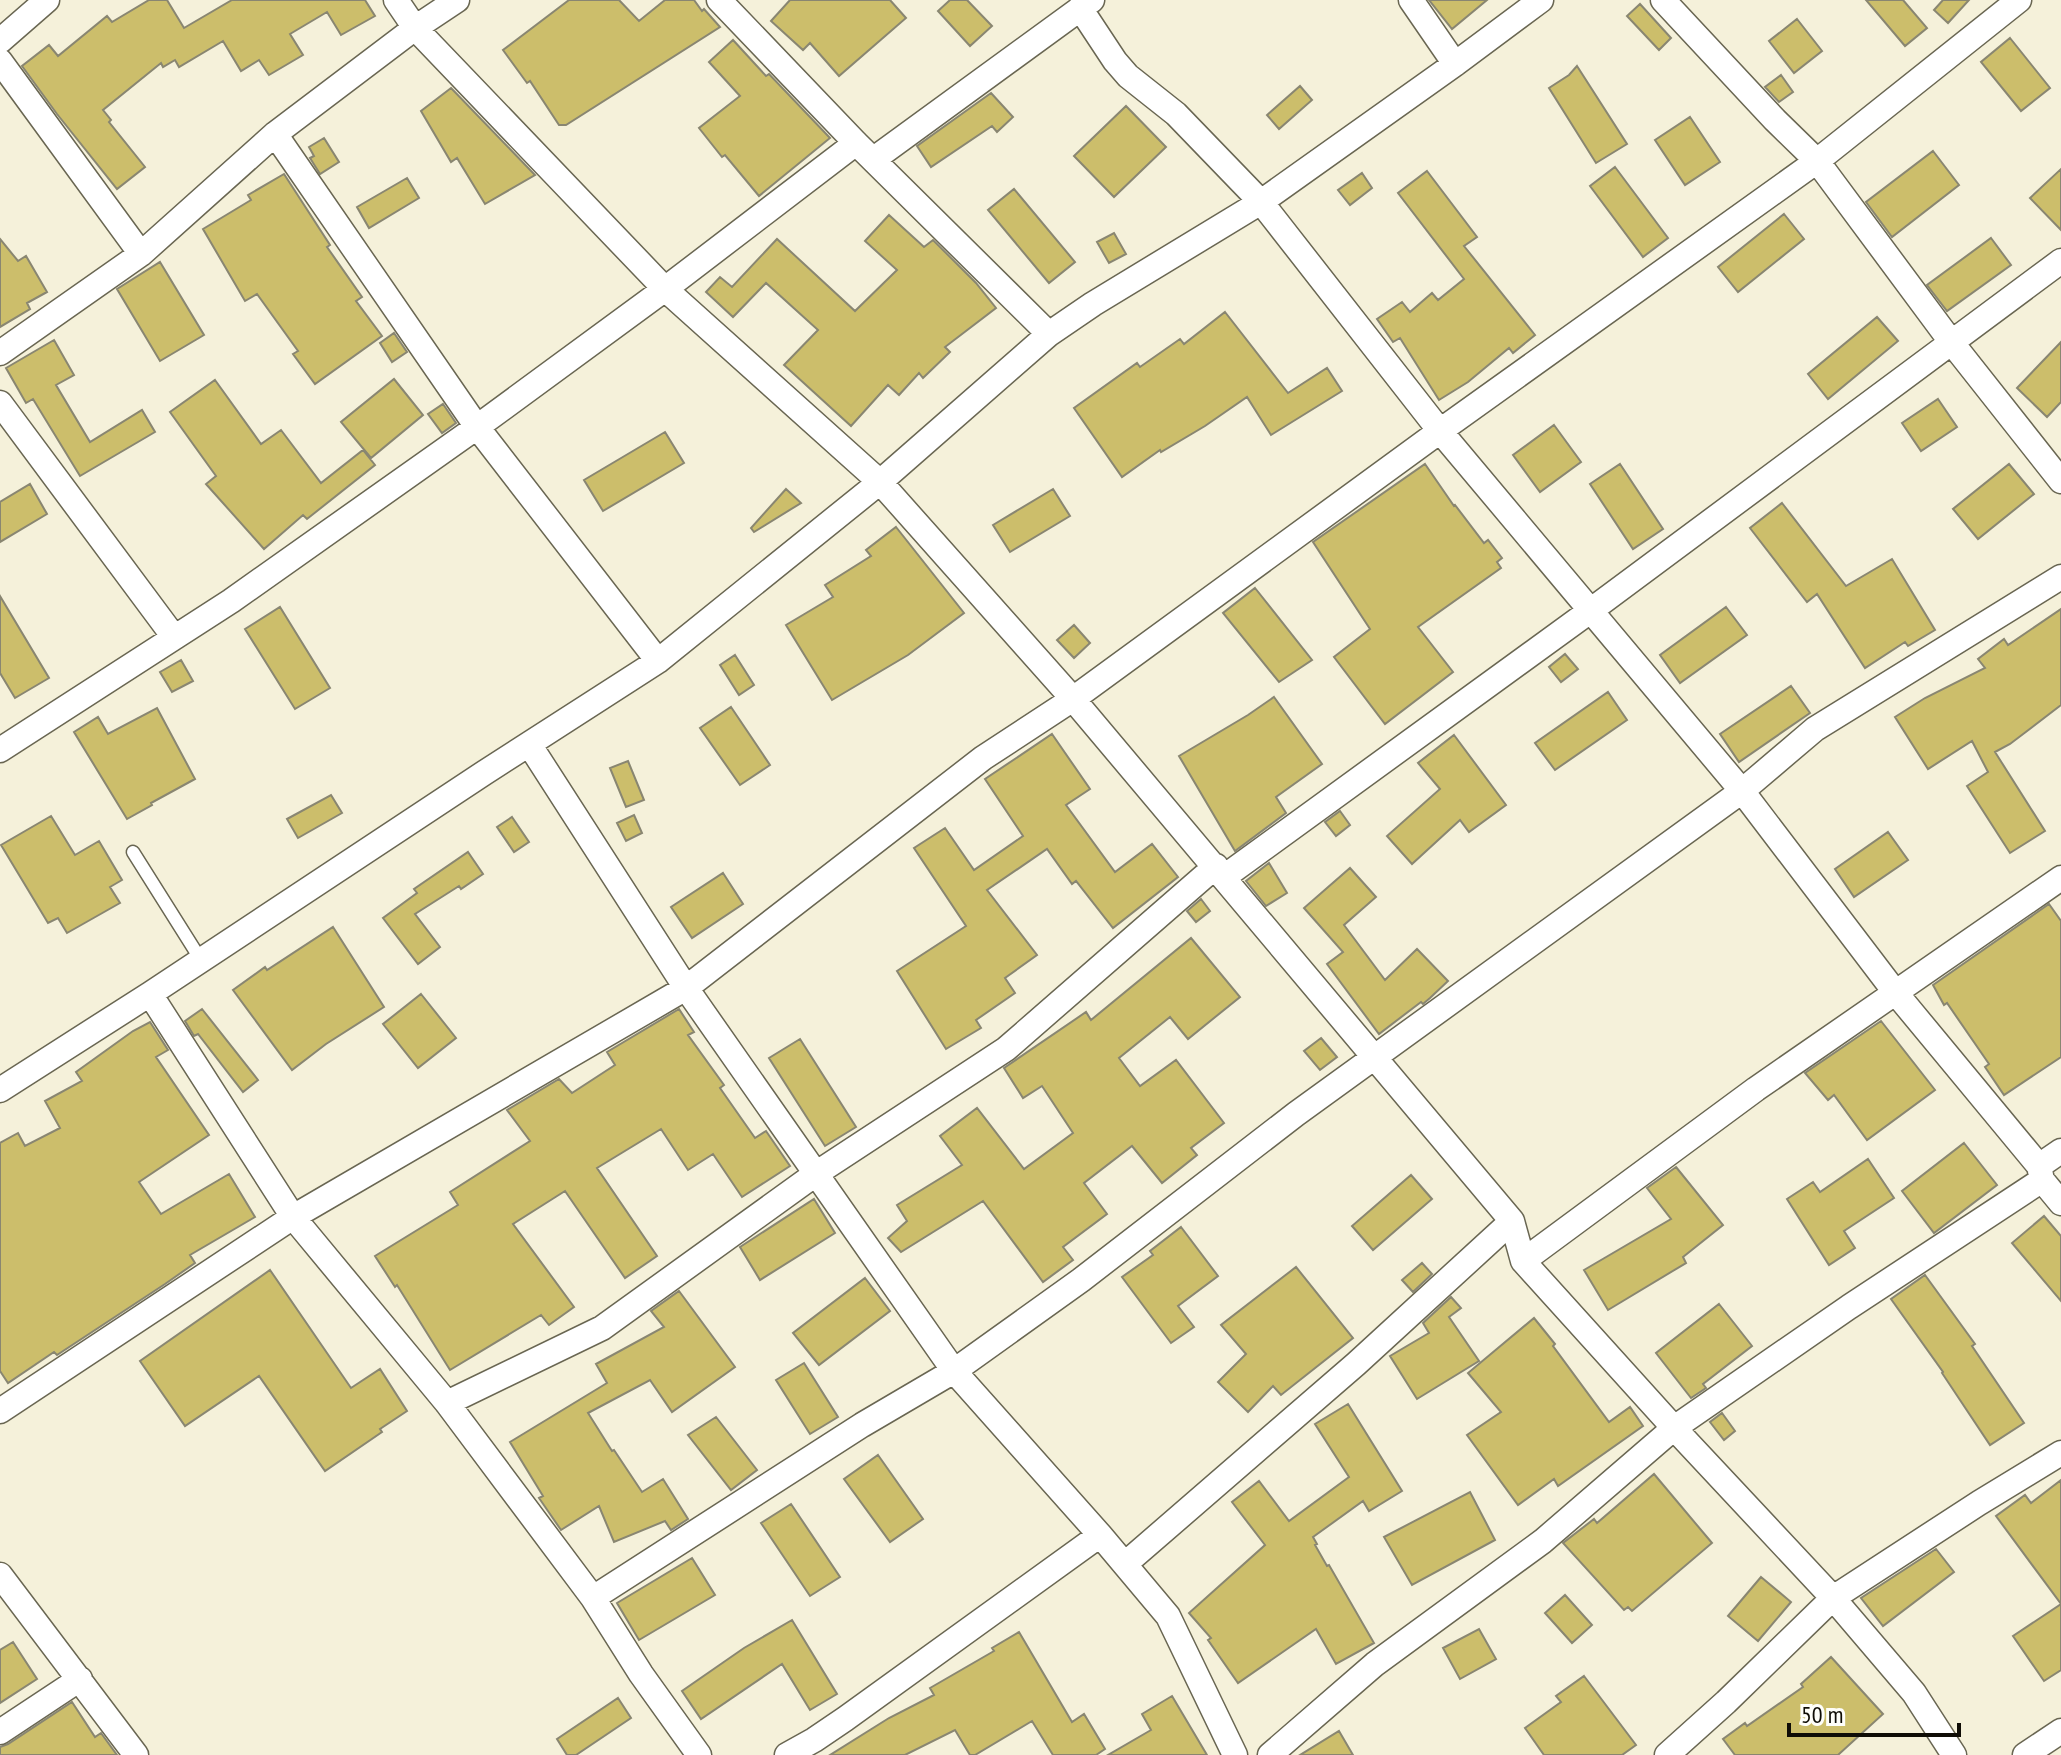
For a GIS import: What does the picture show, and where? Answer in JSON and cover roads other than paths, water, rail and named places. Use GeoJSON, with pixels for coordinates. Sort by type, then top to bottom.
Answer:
{"type":"FeatureCollection","features":[{"type":"Feature","properties":{"kind":"street"},"geometry":{"type":"LineString","coordinates":[[0,41],[47,0]]}},
{"type":"Feature","properties":{"kind":"street"},"geometry":{"type":"LineString","coordinates":[[396,0],[415,28],[665,289],[880,482],[1073,699],[1512,1221],[1523,1261],[1833,1598],[1914,1693],[1954,1755]]}},
{"type":"Feature","properties":{"kind":"street"},"geometry":{"type":"LineString","coordinates":[[0,353],[141,254],[275,134],[457,0]]}},
{"type":"Feature","properties":{"kind":"street"},"geometry":{"type":"LineString","coordinates":[[719,0],[856,143],[1049,334]]}},
{"type":"Feature","properties":{"kind":"street"},"geometry":{"type":"LineString","coordinates":[[1411,0],[1455,64]]}},
{"type":"Feature","properties":{"kind":"street"},"geometry":{"type":"LineString","coordinates":[[0,1090],[658,661],[880,482],[1049,334],[1261,202],[1541,0]]}},
{"type":"Feature","properties":{"kind":"street"},"geometry":{"type":"LineString","coordinates":[[1663,0],[1817,161],[1952,343],[2061,481]]}},
{"type":"Feature","properties":{"kind":"street"},"geometry":{"type":"LineString","coordinates":[[0,1411],[293,1217],[686,988],[983,758],[1073,699],[1817,161],[2019,0]]}},
{"type":"Feature","properties":{"kind":"street"},"geometry":{"type":"LineString","coordinates":[[874,159],[1086,4],[1115,61],[1128,76],[1176,114],[1261,202],[1440,431],[1742,791],[2061,1203]]}},
{"type":"Feature","properties":{"kind":"street"},"geometry":{"type":"LineString","coordinates":[[0,61],[141,254]]}},
{"type":"Feature","properties":{"kind":"street"},"geometry":{"type":"LineString","coordinates":[[275,134],[477,427],[658,661]]}},
{"type":"Feature","properties":{"kind":"street"},"geometry":{"type":"LineString","coordinates":[[0,750],[231,601],[477,427],[856,143]]}},
{"type":"Feature","properties":{"kind":"street"},"geometry":{"type":"LineString","coordinates":[[447,1403],[602,1328],[817,1173],[1006,1049],[1220,872],[1590,611],[2061,261]]}},
{"type":"Feature","properties":{"kind":"street"},"geometry":{"type":"LineString","coordinates":[[0,403],[174,637]]}},
{"type":"Feature","properties":{"kind":"street"},"geometry":{"type":"LineString","coordinates":[[593,1598],[862,1425],[954,1371],[1081,1280],[1296,1114],[1742,791],[1815,729],[2061,577]]}},
{"type":"Feature","properties":{"kind":"street"},"geometry":{"type":"LineString","coordinates":[[529,744],[686,988],[954,1371],[1168,1616],[1235,1755]]}},
{"type":"Feature","properties":{"kind":"street"},"geometry":{"type":"LineString","coordinates":[[1523,1261],[1756,1089],[2061,878]]}},
{"type":"Feature","properties":{"kind":"street"},"geometry":{"type":"LineString","coordinates":[[150,994],[293,1217],[447,1403],[593,1598],[641,1674],[699,1755]]}},
{"type":"Feature","properties":{"kind":"street"},"geometry":{"type":"LineString","coordinates":[[1270,1755],[1375,1664],[1543,1541],[1674,1428],[2040,1173],[2061,1151]]}},
{"type":"Feature","properties":{"kind":"street"},"geometry":{"type":"LineString","coordinates":[[1125,1564],[1356,1364],[1512,1221]]}},
{"type":"Feature","properties":{"kind":"street"},"geometry":{"type":"LineString","coordinates":[[1667,1755],[1833,1598],[2061,1453]]}},
{"type":"Feature","properties":{"kind":"street"},"geometry":{"type":"LineString","coordinates":[[787,1755],[845,1719],[1100,1535]]}},
{"type":"Feature","properties":{"kind":"street"},"geometry":{"type":"LineString","coordinates":[[0,1575],[136,1755]]}},
{"type":"Feature","properties":{"kind":"street"},"geometry":{"type":"LineString","coordinates":[[0,1732],[80,1679]]}},
{"type":"Feature","properties":{"kind":"street"},"geometry":{"type":"LineString","coordinates":[[2025,1755],[2061,1731]]}},
{"type":"Feature","properties":{"kind":"lane"},"geometry":{"type":"LineString","coordinates":[[133,852],[201,960]]}}]}
